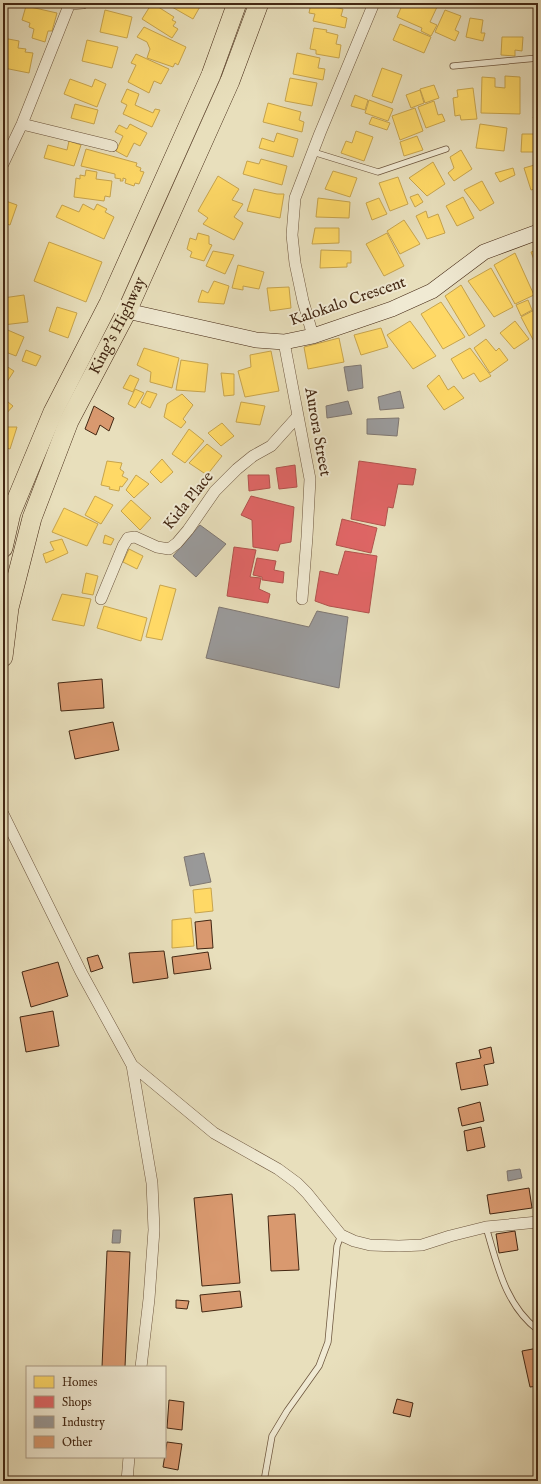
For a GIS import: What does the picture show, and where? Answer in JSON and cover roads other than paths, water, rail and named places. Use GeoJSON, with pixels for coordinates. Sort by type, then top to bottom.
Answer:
{"type":"FeatureCollection","features":[{"type":"Feature","properties":{"kind":"highway","name":"King's Highway"},"geometry":{"type":"LineString","coordinates":[[3,548],[11,514],[53,412],[109,303],[211,75],[237,3]]}},
{"type":"Feature","properties":{"kind":"highway","name":"King's Highway"},"geometry":{"type":"LineString","coordinates":[[3,657],[9,608],[32,518],[69,421],[127,311],[230,81],[259,3]]}},
{"type":"Feature","properties":{"kind":"street"},"geometry":{"type":"LineString","coordinates":[[3,164],[22,124],[70,4],[83,3]]}},
{"type":"Feature","properties":{"kind":"street"},"geometry":{"type":"LineString","coordinates":[[313,336],[303,301],[295,263],[292,235],[295,198],[374,3]]}},
{"type":"Feature","properties":{"kind":"street"},"geometry":{"type":"LineString","coordinates":[[22,124],[112,146]]}},
{"type":"Feature","properties":{"kind":"street","name":"Kalokalo Crescent"},"geometry":{"type":"LineString","coordinates":[[109,303],[127,311],[256,340],[284,342],[313,336],[392,309],[432,291],[484,252],[538,232]]}},
{"type":"Feature","properties":{"kind":"street","name":"Aurora Street"},"geometry":{"type":"LineString","coordinates":[[284,342],[310,479],[302,599]]}},
{"type":"Feature","properties":{"kind":"street","name":"Kida Place"},"geometry":{"type":"LineString","coordinates":[[101,599],[123,546],[128,538],[135,537],[157,547],[169,550],[188,530],[215,491],[237,469],[253,456],[271,446],[298,416]]}},
{"type":"Feature","properties":{"kind":"street"},"geometry":{"type":"LineString","coordinates":[[3,814],[81,972],[132,1065],[152,1183],[154,1230],[149,1299],[141,1366]]}},
{"type":"Feature","properties":{"kind":"street"},"geometry":{"type":"LineString","coordinates":[[132,1065],[214,1133],[278,1169],[297,1183],[341,1235],[354,1242],[370,1245],[422,1245],[486,1227],[538,1222]]}},
{"type":"Feature","properties":{"kind":"street"},"geometry":{"type":"LineString","coordinates":[[127,1481],[129,1458]]}},
{"type":"Feature","properties":{"kind":"lane"},"geometry":{"type":"LineString","coordinates":[[453,66],[538,58]]}},
{"type":"Feature","properties":{"kind":"lane"},"geometry":{"type":"LineString","coordinates":[[313,152],[378,172],[446,149]]}},
{"type":"Feature","properties":{"kind":"lane"},"geometry":{"type":"LineString","coordinates":[[486,1227],[496,1262],[507,1291],[519,1312],[538,1330]]}},
{"type":"Feature","properties":{"kind":"lane"},"geometry":{"type":"LineString","coordinates":[[264,1481],[272,1436],[318,1366],[328,1342],[338,1246],[341,1235]]}}]}
